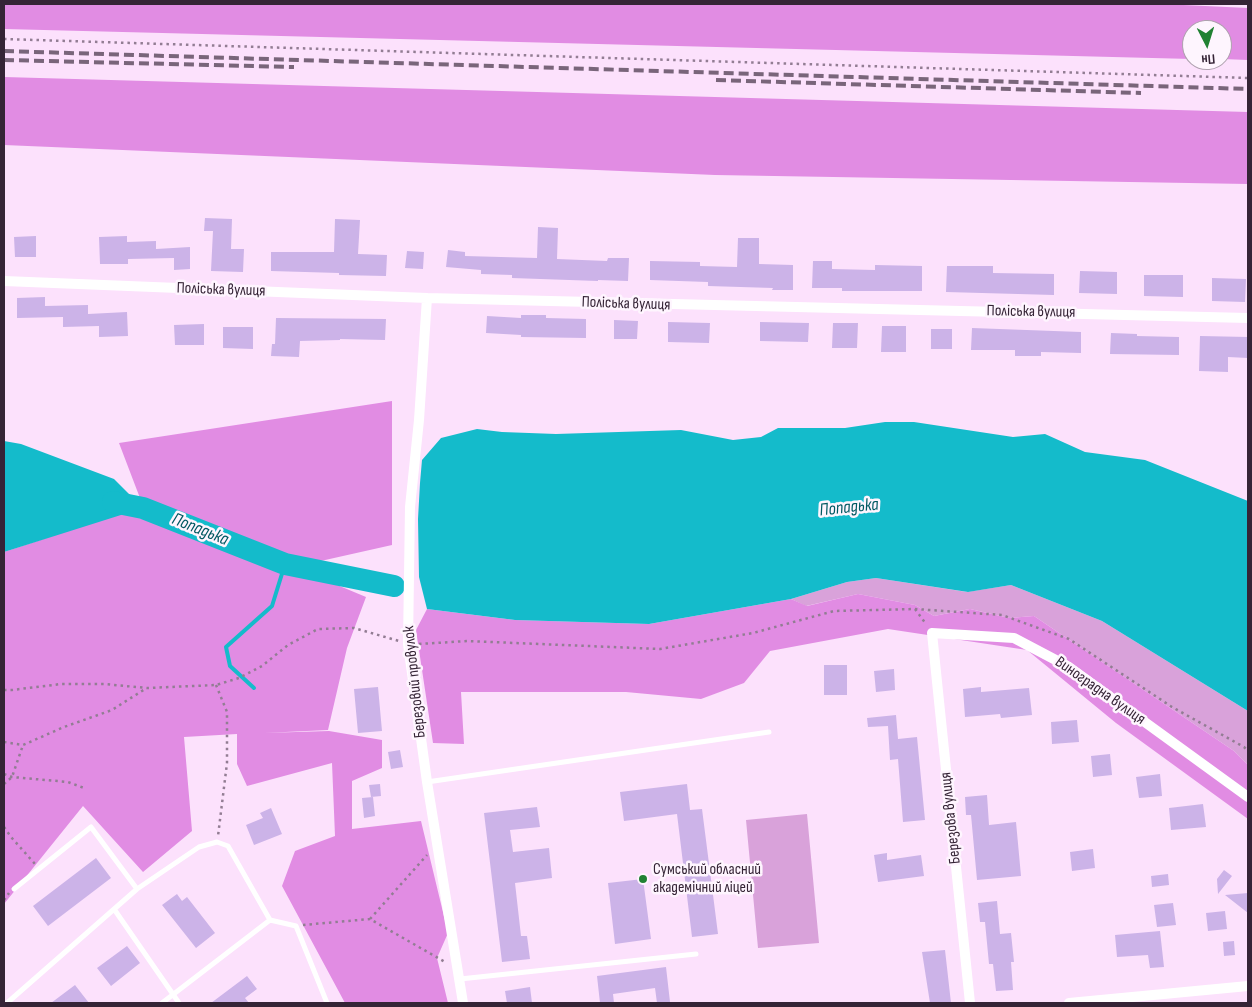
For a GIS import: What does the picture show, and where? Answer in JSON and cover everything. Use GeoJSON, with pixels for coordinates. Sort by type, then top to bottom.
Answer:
{"type":"FeatureCollection","features":[{"type":"Feature","properties":{"kind":"street","name":"Поліська вулиця"},"geometry":{"type":"LineString","coordinates":[[4,281],[426,298],[1248,318]]}},
{"type":"Feature","properties":{"kind":"street","name":"Березовий провулок"},"geometry":{"type":"LineString","coordinates":[[426,298],[419,420],[410,507],[408,644],[427,782],[463,1003]]}},
{"type":"Feature","properties":{"kind":"street","name":"Виноградна вулиця"},"geometry":{"type":"LineString","coordinates":[[932,634],[1014,638],[1022,642],[1069,667],[1248,798]]}},
{"type":"Feature","properties":{"kind":"street","name":"Березова вулиця"},"geometry":{"type":"LineString","coordinates":[[932,634],[970,1003]]}},
{"type":"Feature","properties":{"kind":"street"},"geometry":{"type":"LineString","coordinates":[[1068,1003],[1248,986]]}},
{"type":"Feature","properties":{"kind":"lane"},"geometry":{"type":"LineString","coordinates":[[427,782],[768,732]]}},
{"type":"Feature","properties":{"kind":"lane"},"geometry":{"type":"LineString","coordinates":[[14,888],[91,827],[137,889]]}},
{"type":"Feature","properties":{"kind":"lane"},"geometry":{"type":"LineString","coordinates":[[7,1003],[137,889],[199,847],[217,842],[228,846],[270,920],[296,926],[327,1003]]}},
{"type":"Feature","properties":{"kind":"lane"},"geometry":{"type":"LineString","coordinates":[[114,909],[179,1003]]}},
{"type":"Feature","properties":{"kind":"lane"},"geometry":{"type":"LineString","coordinates":[[162,1003],[270,920]]}},
{"type":"Feature","properties":{"kind":"lane"},"geometry":{"type":"LineString","coordinates":[[459,974],[696,954]]}},
{"type":"Feature","properties":{"kind":"path"},"geometry":{"type":"LineString","coordinates":[[4,39],[1248,78]]}},
{"type":"Feature","properties":{"kind":"path"},"geometry":{"type":"LineString","coordinates":[[915,609],[932,634]]}},
{"type":"Feature","properties":{"kind":"path"},"geometry":{"type":"LineString","coordinates":[[4,690],[61,684],[104,684],[147,688],[216,685],[239,678],[262,666],[288,645],[318,629],[354,628],[408,644],[467,641],[660,649],[753,633],[834,611],[915,609],[1002,615],[1069,639],[1172,707],[1248,751]]}},
{"type":"Feature","properties":{"kind":"path"},"geometry":{"type":"LineString","coordinates":[[216,685],[227,712],[227,763],[217,842]]}},
{"type":"Feature","properties":{"kind":"path"},"geometry":{"type":"LineString","coordinates":[[4,742],[23,745],[64,727],[112,710],[147,688]]}},
{"type":"Feature","properties":{"kind":"path"},"geometry":{"type":"LineString","coordinates":[[4,784],[12,777],[23,745]]}},
{"type":"Feature","properties":{"kind":"path"},"geometry":{"type":"LineString","coordinates":[[4,774],[12,777],[68,782],[84,788]]}},
{"type":"Feature","properties":{"kind":"path"},"geometry":{"type":"LineString","coordinates":[[4,827],[40,868]]}},
{"type":"Feature","properties":{"kind":"path"},"geometry":{"type":"LineString","coordinates":[[370,919],[437,844]]}},
{"type":"Feature","properties":{"kind":"path"},"geometry":{"type":"LineString","coordinates":[[296,926],[370,919],[459,974]]}},
{"type":"Feature","properties":{"kind":"shaded area"},"geometry":{"type":"Polygon","coordinates":[[[4,4],[1162,4],[1248,8],[1248,60],[1232,59],[1232,20],[1182,20],[1182,59],[4,29],[4,4]]]}},
{"type":"Feature","properties":{"kind":"shaded area"},"geometry":{"type":"Polygon","coordinates":[[[4,77],[1248,112],[1248,184],[715,175],[4,145],[4,77]]]}},
{"type":"Feature","properties":{"kind":"shaded area"},"geometry":{"type":"Polygon","coordinates":[[[392,401],[392,545],[294,567],[366,597],[347,648],[328,730],[264,733],[329,731],[382,740],[382,768],[352,781],[352,829],[421,821],[448,933],[437,958],[448,1003],[345,1003],[282,886],[295,851],[335,836],[332,763],[247,786],[237,764],[237,734],[184,737],[192,831],[143,872],[83,806],[4,904],[4,552],[143,506],[119,443],[392,401]]]}},
{"type":"Feature","properties":{"kind":"shaded area"},"geometry":{"type":"Polygon","coordinates":[[[876,578],[967,592],[1011,585],[1102,621],[1248,711],[1248,765],[1234,751],[1034,616],[1009,618],[970,609],[934,616],[915,605],[858,594],[806,606],[791,599],[847,582],[876,578]]]}},
{"type":"Feature","properties":{"kind":"shaded area"},"geometry":{"type":"Polygon","coordinates":[[[858,594],[915,605],[934,616],[970,609],[1009,618],[1034,616],[1234,751],[1248,765],[1248,819],[1116,723],[1027,650],[888,629],[770,651],[744,683],[701,699],[626,692],[461,692],[464,744],[433,743],[416,630],[427,609],[515,620],[649,624],[791,599],[807,606],[858,594]]]}},
{"type":"Feature","properties":{"kind":"shaded area"},"geometry":{"type":"Polygon","coordinates":[[[807,814],[819,943],[758,948],[746,820],[807,814]]]}},
{"type":"Feature","properties":{"kind":"water"},"geometry":{"type":"Polygon","coordinates":[[[885,422],[914,422],[1013,437],[1045,434],[1085,452],[1145,460],[1248,501],[1248,711],[1102,621],[1011,585],[968,592],[876,578],[847,582],[791,599],[649,624],[515,620],[427,609],[419,577],[418,519],[420,483],[422,460],[441,438],[477,429],[556,434],[681,430],[733,440],[761,437],[778,428],[845,428],[885,422]]]}},
{"type":"Feature","properties":{"kind":"water"},"geometry":{"type":"Polygon","coordinates":[[[4,441],[21,444],[114,479],[143,508],[4,552],[4,441]]]}},
{"type":"Feature","properties":{"kind":"building"},"geometry":{"type":"Polygon","coordinates":[[[205,218],[232,219],[231,249],[244,249],[243,272],[211,271],[213,231],[204,231],[205,218]]]}},
{"type":"Feature","properties":{"kind":"building"},"geometry":{"type":"Polygon","coordinates":[[[335,219],[360,220],[358,254],[387,255],[386,276],[271,271],[271,252],[334,252],[335,219]]]}},
{"type":"Feature","properties":{"kind":"building"},"geometry":{"type":"Polygon","coordinates":[[[538,227],[558,228],[557,259],[607,261],[608,258],[629,258],[628,281],[512,278],[512,275],[481,274],[481,270],[446,267],[448,250],[465,252],[465,256],[537,258],[538,227]]]}},
{"type":"Feature","properties":{"kind":"building"},"geometry":{"type":"Polygon","coordinates":[[[36,236],[36,257],[15,257],[14,237],[36,236]]]}},
{"type":"Feature","properties":{"kind":"building"},"geometry":{"type":"Polygon","coordinates":[[[127,236],[127,242],[156,241],[156,249],[190,247],[190,269],[174,270],[174,258],[128,259],[128,264],[100,264],[99,237],[127,236]]]}},
{"type":"Feature","properties":{"kind":"building"},"geometry":{"type":"Polygon","coordinates":[[[738,238],[759,238],[759,264],[793,265],[793,290],[708,286],[708,282],[650,280],[650,261],[700,262],[700,266],[737,267],[738,238]]]}},
{"type":"Feature","properties":{"kind":"building"},"geometry":{"type":"Polygon","coordinates":[[[407,251],[424,252],[423,269],[405,268],[407,251]]]}},
{"type":"Feature","properties":{"kind":"building"},"geometry":{"type":"Polygon","coordinates":[[[813,261],[832,261],[832,269],[875,270],[875,265],[922,266],[922,291],[842,291],[842,288],[812,288],[813,261]]]}},
{"type":"Feature","properties":{"kind":"building"},"geometry":{"type":"Polygon","coordinates":[[[947,266],[993,266],[993,273],[1054,274],[1054,295],[946,292],[947,266]]]}},
{"type":"Feature","properties":{"kind":"building"},"geometry":{"type":"Polygon","coordinates":[[[1080,271],[1117,272],[1117,294],[1079,293],[1080,271]]]}},
{"type":"Feature","properties":{"kind":"building"},"geometry":{"type":"Polygon","coordinates":[[[1144,275],[1183,275],[1183,297],[1144,296],[1144,275]]]}},
{"type":"Feature","properties":{"kind":"building"},"geometry":{"type":"Polygon","coordinates":[[[1212,278],[1246,279],[1245,302],[1212,301],[1212,278]]]}},
{"type":"Feature","properties":{"kind":"building"},"geometry":{"type":"Polygon","coordinates":[[[45,297],[45,306],[88,305],[88,314],[127,312],[128,336],[99,337],[99,326],[63,327],[63,317],[17,318],[17,298],[45,297]]]}},
{"type":"Feature","properties":{"kind":"building"},"geometry":{"type":"Polygon","coordinates":[[[521,315],[546,315],[546,318],[586,319],[586,338],[521,337],[521,335],[486,333],[487,316],[521,318],[521,315]]]}},
{"type":"Feature","properties":{"kind":"building"},"geometry":{"type":"Polygon","coordinates":[[[276,318],[386,319],[385,340],[340,339],[300,341],[299,357],[271,356],[272,344],[275,344],[276,318]]]}},
{"type":"Feature","properties":{"kind":"building"},"geometry":{"type":"Polygon","coordinates":[[[614,320],[638,321],[637,339],[614,339],[614,320]]]}},
{"type":"Feature","properties":{"kind":"building"},"geometry":{"type":"Polygon","coordinates":[[[668,322],[710,323],[709,343],[668,342],[668,322]]]}},
{"type":"Feature","properties":{"kind":"building"},"geometry":{"type":"Polygon","coordinates":[[[760,322],[809,323],[808,342],[760,341],[760,322]]]}},
{"type":"Feature","properties":{"kind":"building"},"geometry":{"type":"Polygon","coordinates":[[[833,323],[858,323],[857,348],[832,348],[833,323]]]}},
{"type":"Feature","properties":{"kind":"building"},"geometry":{"type":"Polygon","coordinates":[[[204,324],[204,345],[175,345],[174,325],[204,324]]]}},
{"type":"Feature","properties":{"kind":"building"},"geometry":{"type":"Polygon","coordinates":[[[882,326],[906,326],[906,352],[881,352],[882,326]]]}},
{"type":"Feature","properties":{"kind":"building"},"geometry":{"type":"Polygon","coordinates":[[[223,327],[253,327],[253,349],[223,348],[223,327]]]}},
{"type":"Feature","properties":{"kind":"building"},"geometry":{"type":"Polygon","coordinates":[[[972,328],[1081,332],[1081,353],[1041,352],[1041,356],[1015,356],[1015,350],[971,350],[972,328]]]}},
{"type":"Feature","properties":{"kind":"building"},"geometry":{"type":"Polygon","coordinates":[[[931,329],[952,329],[952,349],[931,349],[931,329]]]}},
{"type":"Feature","properties":{"kind":"building"},"geometry":{"type":"Polygon","coordinates":[[[1111,333],[1179,337],[1179,355],[1110,354],[1111,333]]]}},
{"type":"Feature","properties":{"kind":"building"},"geometry":{"type":"Polygon","coordinates":[[[1200,336],[1248,337],[1248,358],[1228,357],[1228,372],[1199,371],[1200,336]]]}},
{"type":"Feature","properties":{"kind":"building"},"geometry":{"type":"Polygon","coordinates":[[[824,665],[847,665],[847,695],[824,695],[824,665]]]}},
{"type":"Feature","properties":{"kind":"building"},"geometry":{"type":"Polygon","coordinates":[[[894,669],[895,690],[876,692],[874,671],[894,669]]]}},
{"type":"Feature","properties":{"kind":"building"},"geometry":{"type":"Polygon","coordinates":[[[378,687],[382,731],[358,733],[354,689],[378,687]]]}},
{"type":"Feature","properties":{"kind":"building"},"geometry":{"type":"Polygon","coordinates":[[[981,687],[981,692],[1029,688],[1032,715],[1001,718],[1000,714],[965,717],[963,689],[981,687]]]}},
{"type":"Feature","properties":{"kind":"building"},"geometry":{"type":"Polygon","coordinates":[[[896,715],[898,739],[917,737],[925,820],[903,822],[898,759],[890,760],[888,726],[868,727],[867,718],[896,715]]]}},
{"type":"Feature","properties":{"kind":"building"},"geometry":{"type":"Polygon","coordinates":[[[1077,720],[1079,742],[1052,744],[1051,722],[1077,720]]]}},
{"type":"Feature","properties":{"kind":"building"},"geometry":{"type":"Polygon","coordinates":[[[400,750],[403,767],[391,769],[388,752],[400,750]]]}},
{"type":"Feature","properties":{"kind":"building"},"geometry":{"type":"Polygon","coordinates":[[[1110,754],[1112,775],[1093,777],[1091,756],[1110,754]]]}},
{"type":"Feature","properties":{"kind":"building"},"geometry":{"type":"Polygon","coordinates":[[[1160,774],[1162,796],[1139,798],[1136,777],[1160,774]]]}},
{"type":"Feature","properties":{"kind":"building"},"geometry":{"type":"Polygon","coordinates":[[[380,784],[381,796],[371,797],[369,785],[380,784]]]}},
{"type":"Feature","properties":{"kind":"building"},"geometry":{"type":"Polygon","coordinates":[[[687,784],[690,810],[702,809],[718,934],[692,937],[677,814],[624,821],[620,792],[687,784]]]}},
{"type":"Feature","properties":{"kind":"building"},"geometry":{"type":"Polygon","coordinates":[[[987,795],[989,825],[1016,822],[1021,876],[977,880],[971,815],[966,815],[965,797],[987,795]]]}},
{"type":"Feature","properties":{"kind":"building"},"geometry":{"type":"Polygon","coordinates":[[[373,797],[375,816],[364,818],[362,798],[373,797]]]}},
{"type":"Feature","properties":{"kind":"building"},"geometry":{"type":"Polygon","coordinates":[[[1203,804],[1206,827],[1171,830],[1169,808],[1203,804]]]}},
{"type":"Feature","properties":{"kind":"building"},"geometry":{"type":"Polygon","coordinates":[[[537,807],[540,827],[510,830],[513,852],[549,848],[552,878],[515,883],[521,936],[527,936],[530,959],[502,962],[484,813],[537,807]]]}},
{"type":"Feature","properties":{"kind":"building"},"geometry":{"type":"Polygon","coordinates":[[[271,808],[282,834],[254,845],[246,825],[263,818],[260,813],[271,808]]]}},
{"type":"Feature","properties":{"kind":"building"},"geometry":{"type":"Polygon","coordinates":[[[1093,849],[1095,868],[1072,871],[1070,852],[1093,849]]]}},
{"type":"Feature","properties":{"kind":"building"},"geometry":{"type":"Polygon","coordinates":[[[887,853],[887,860],[921,855],[924,876],[878,882],[874,855],[887,853]]]}},
{"type":"Feature","properties":{"kind":"building"},"geometry":{"type":"Polygon","coordinates":[[[96,858],[111,878],[48,926],[33,906],[96,858]]]}},
{"type":"Feature","properties":{"kind":"building"},"geometry":{"type":"Polygon","coordinates":[[[1224,870],[1232,876],[1218,894],[1217,879],[1224,870]]]}},
{"type":"Feature","properties":{"kind":"building"},"geometry":{"type":"Polygon","coordinates":[[[1168,874],[1169,885],[1152,887],[1151,876],[1168,874]]]}},
{"type":"Feature","properties":{"kind":"building"},"geometry":{"type":"Polygon","coordinates":[[[643,879],[651,939],[615,944],[608,883],[643,879]]]}},
{"type":"Feature","properties":{"kind":"building"},"geometry":{"type":"Polygon","coordinates":[[[1248,893],[1248,913],[1225,895],[1248,893]]]}},
{"type":"Feature","properties":{"kind":"building"},"geometry":{"type":"Polygon","coordinates":[[[177,894],[182,901],[187,897],[215,933],[196,948],[162,905],[177,894]]]}},
{"type":"Feature","properties":{"kind":"building"},"geometry":{"type":"Polygon","coordinates":[[[997,901],[1000,934],[1011,933],[1014,962],[1011,962],[1013,990],[996,991],[993,964],[989,964],[985,922],[980,922],[978,903],[997,901]]]}},
{"type":"Feature","properties":{"kind":"building"},"geometry":{"type":"Polygon","coordinates":[[[1173,903],[1176,925],[1157,927],[1154,905],[1173,903]]]}},
{"type":"Feature","properties":{"kind":"building"},"geometry":{"type":"Polygon","coordinates":[[[1225,911],[1227,929],[1208,931],[1206,913],[1225,911]]]}},
{"type":"Feature","properties":{"kind":"building"},"geometry":{"type":"Polygon","coordinates":[[[1160,931],[1164,967],[1150,968],[1148,955],[1117,957],[1115,935],[1160,931]]]}},
{"type":"Feature","properties":{"kind":"building"},"geometry":{"type":"Polygon","coordinates":[[[1234,941],[1235,955],[1224,956],[1223,942],[1234,941]]]}},
{"type":"Feature","properties":{"kind":"building"},"geometry":{"type":"Polygon","coordinates":[[[127,946],[140,963],[111,986],[97,968],[127,946]]]}},
{"type":"Feature","properties":{"kind":"building"},"geometry":{"type":"Polygon","coordinates":[[[945,950],[951,1003],[930,1003],[922,952],[945,950]]]}},
{"type":"Feature","properties":{"kind":"building"},"geometry":{"type":"Polygon","coordinates":[[[666,967],[670,1002],[657,1003],[655,988],[613,994],[614,1003],[600,1003],[597,976],[666,967]]]}},
{"type":"Feature","properties":{"kind":"building"},"geometry":{"type":"Polygon","coordinates":[[[247,976],[257,989],[245,998],[249,1003],[211,1003],[247,976]]]}},
{"type":"Feature","properties":{"kind":"building"},"geometry":{"type":"Polygon","coordinates":[[[75,985],[89,1003],[51,1003],[75,985]]]}},
{"type":"Feature","properties":{"kind":"building"},"geometry":{"type":"Polygon","coordinates":[[[530,987],[532,1003],[507,1003],[505,991],[530,987]]]}},
{"type":"Feature","properties":{"kind":"waterway","name":"Попадька"},"geometry":{"type":"LineString","coordinates":[[113,502],[143,508],[285,564],[394,586]]}},
{"type":"Feature","properties":{"kind":"waterway"},"geometry":{"type":"LineString","coordinates":[[254,688],[230,666],[226,647],[272,606],[285,564]]}},
{"type":"Feature","properties":{"kind":"railway"},"geometry":{"type":"LineString","coordinates":[[4,51],[1248,89]]}},
{"type":"Feature","properties":{"kind":"railway"},"geometry":{"type":"LineString","coordinates":[[4,60],[294,67]]}},
{"type":"Feature","properties":{"kind":"railway"},"geometry":{"type":"LineString","coordinates":[[716,80],[1141,93]]}},
{"type":"Feature","properties":{"kind":"place","name":"Сумський обласний академічний ліцей"},"geometry":{"type":"Point","coordinates":[643,879]}}]}
